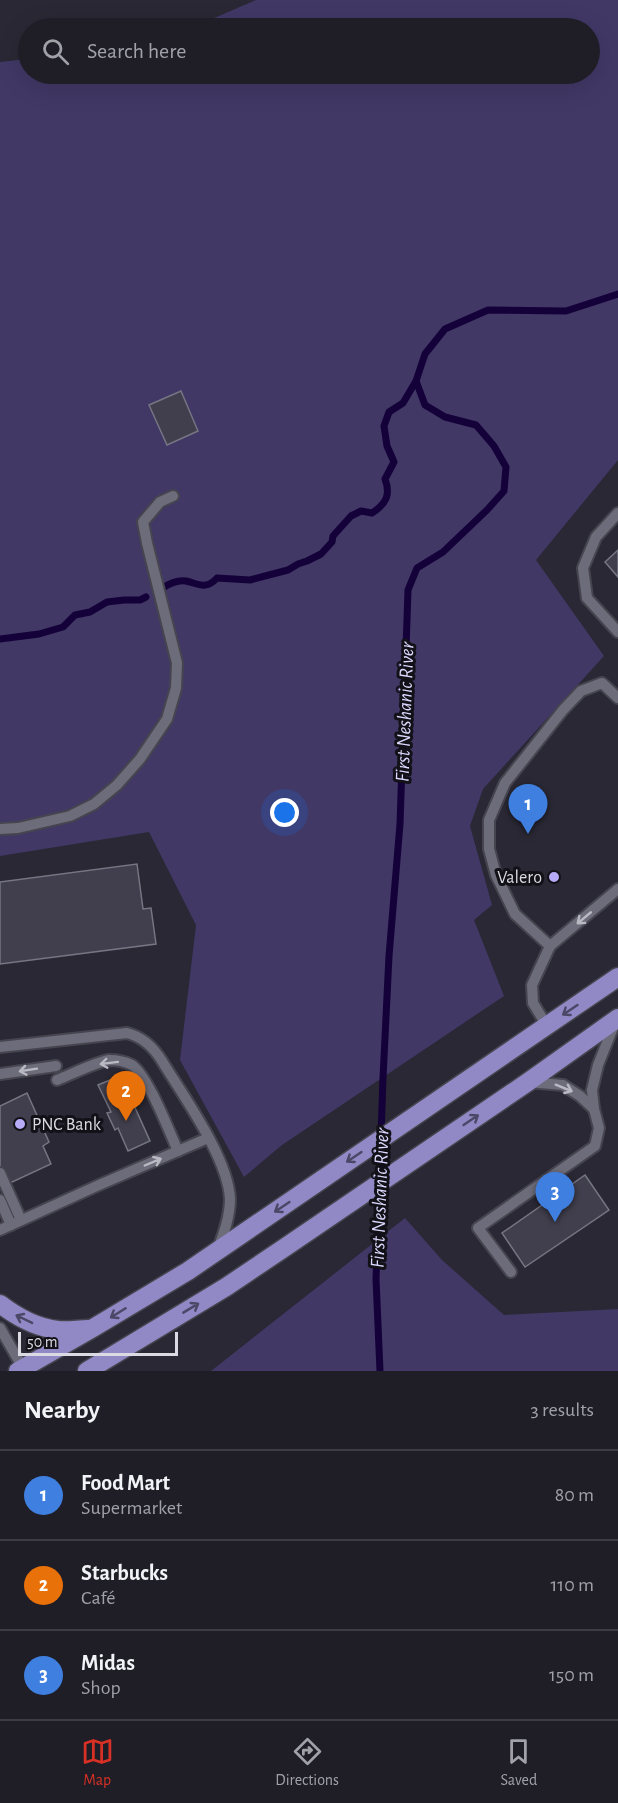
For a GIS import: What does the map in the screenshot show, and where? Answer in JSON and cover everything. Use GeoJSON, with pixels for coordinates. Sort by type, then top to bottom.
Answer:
{"type":"FeatureCollection","features":[{"type":"Feature","properties":{"kind":"highway"},"geometry":{"type":"LineString","coordinates":[[20,1370],[188,1271],[618,977]]}},
{"type":"Feature","properties":{"kind":"highway"},"geometry":{"type":"LineString","coordinates":[[87,1371],[226,1287],[528,1082],[617,1018]]}},
{"type":"Feature","properties":{"kind":"highway"},"geometry":{"type":"LineString","coordinates":[[0,1304],[10,1312],[35,1324],[58,1330],[93,1328]]}},
{"type":"Feature","properties":{"kind":"lane"},"geometry":{"type":"LineString","coordinates":[[0,829],[18,828],[70,816],[94,804],[117,785],[140,759],[167,719],[176,688],[177,663],[143,522],[160,502],[174,496]]}},
{"type":"Feature","properties":{"kind":"lane"},"geometry":{"type":"LineString","coordinates":[[618,513],[596,537],[583,568],[587,598],[618,632]]}},
{"type":"Feature","properties":{"kind":"lane"},"geometry":{"type":"LineString","coordinates":[[550,946],[515,914],[496,875],[489,849],[489,820],[505,783],[581,691],[602,683],[618,698]]}},
{"type":"Feature","properties":{"kind":"lane"},"geometry":{"type":"LineString","coordinates":[[547,1026],[533,1003],[532,985],[550,946],[618,889]]}},
{"type":"Feature","properties":{"kind":"lane"},"geometry":{"type":"LineString","coordinates":[[511,1272],[478,1228],[595,1146],[598,1128],[592,1090],[598,1065],[617,1018]]}},
{"type":"Feature","properties":{"kind":"lane"},"geometry":{"type":"LineString","coordinates":[[0,1047],[127,1033],[135,1035],[156,1052],[208,1138],[224,1170],[230,1202],[217,1251]]}},
{"type":"Feature","properties":{"kind":"lane"},"geometry":{"type":"LineString","coordinates":[[57,1080],[109,1060],[132,1066],[142,1077],[178,1151]]}},
{"type":"Feature","properties":{"kind":"lane"},"geometry":{"type":"LineString","coordinates":[[0,1074],[56,1066]]}},
{"type":"Feature","properties":{"kind":"lane"},"geometry":{"type":"LineString","coordinates":[[528,1082],[563,1085],[594,1109]]}},
{"type":"Feature","properties":{"kind":"lane"},"geometry":{"type":"LineString","coordinates":[[0,1230],[208,1138]]}},
{"type":"Feature","properties":{"kind":"lane"},"geometry":{"type":"LineString","coordinates":[[0,1173],[16,1222]]}},
{"type":"Feature","properties":{"kind":"lane"},"geometry":{"type":"LineString","coordinates":[[0,1200],[16,1222]]}},
{"type":"Feature","properties":{"kind":"lane"},"geometry":{"type":"LineString","coordinates":[[0,1328],[20,1370]]}},
{"type":"Feature","properties":{"kind":"shaded area"},"geometry":{"type":"Polygon","coordinates":[[[256,0],[618,0],[618,460],[536,560],[604,656],[483,789],[470,826],[492,905],[474,920],[504,996],[282,1145],[244,1177],[180,1060],[196,925],[149,832],[0,856],[0,62],[18,60],[18,84],[600,84],[600,18],[214,18],[256,0]]]}},
{"type":"Feature","properties":{"kind":"shaded area"},"geometry":{"type":"Polygon","coordinates":[[[405,1218],[442,1260],[504,1315],[618,1309],[618,1371],[211,1371],[405,1218]]]}},
{"type":"Feature","properties":{"kind":"building"},"geometry":{"type":"Polygon","coordinates":[[[181,391],[198,431],[167,445],[149,405],[181,391]]]}},
{"type":"Feature","properties":{"kind":"building"},"geometry":{"type":"Polygon","coordinates":[[[618,550],[618,577],[605,562],[618,550]]]}},
{"type":"Feature","properties":{"kind":"building"},"geometry":{"type":"Polygon","coordinates":[[[137,864],[143,909],[151,908],[156,944],[0,964],[0,882],[137,864]]]}},
{"type":"Feature","properties":{"kind":"building"},"geometry":{"type":"Polygon","coordinates":[[[120,1076],[126,1090],[137,1085],[143,1098],[133,1103],[150,1141],[128,1151],[118,1128],[115,1130],[107,1113],[111,1112],[98,1085],[120,1076]]]}},
{"type":"Feature","properties":{"kind":"building","name":"PNC Bank"},"geometry":{"type":"Polygon","coordinates":[[[27,1093],[49,1142],[43,1146],[51,1164],[10,1183],[0,1183],[0,1106],[27,1093]]]}},
{"type":"Feature","properties":{"kind":"building"},"geometry":{"type":"Polygon","coordinates":[[[585,1175],[609,1210],[525,1267],[502,1233],[585,1175]]]}},
{"type":"Feature","properties":{"kind":"waterway","name":"First Neshanic River"},"geometry":{"type":"LineString","coordinates":[[380,1371],[376,1279],[383,1078],[389,956],[400,824],[408,590],[417,568],[443,552],[504,491],[506,467],[494,446],[476,425],[445,417],[425,405],[416,381],[425,354],[445,329],[488,310],[566,311],[618,294]]}},
{"type":"Feature","properties":{"kind":"waterway"},"geometry":{"type":"LineString","coordinates":[[163,588],[180,581],[206,585],[217,578],[250,580],[288,570],[321,554],[351,516],[361,511],[372,513],[377,510],[386,499],[385,479],[394,462],[387,446],[384,426],[389,412],[403,403],[416,381]]}},
{"type":"Feature","properties":{"kind":"waterway"},"geometry":{"type":"LineString","coordinates":[[0,639],[39,634],[63,627],[75,615],[90,612],[107,602],[140,600],[146,597]]}},
{"type":"Feature","properties":{"kind":"place","name":"Food Mart"},"geometry":{"type":"Point","coordinates":[528,834]}},
{"type":"Feature","properties":{"kind":"place","name":"Valero"},"geometry":{"type":"Point","coordinates":[554,877]}},
{"type":"Feature","properties":{"kind":"place","name":"Starbucks"},"geometry":{"type":"Point","coordinates":[126,1121]}},
{"type":"Feature","properties":{"kind":"place","name":"PNC Bank"},"geometry":{"type":"Point","coordinates":[20,1124]}},
{"type":"Feature","properties":{"kind":"place","name":"Midas"},"geometry":{"type":"Point","coordinates":[555,1222]}}]}
